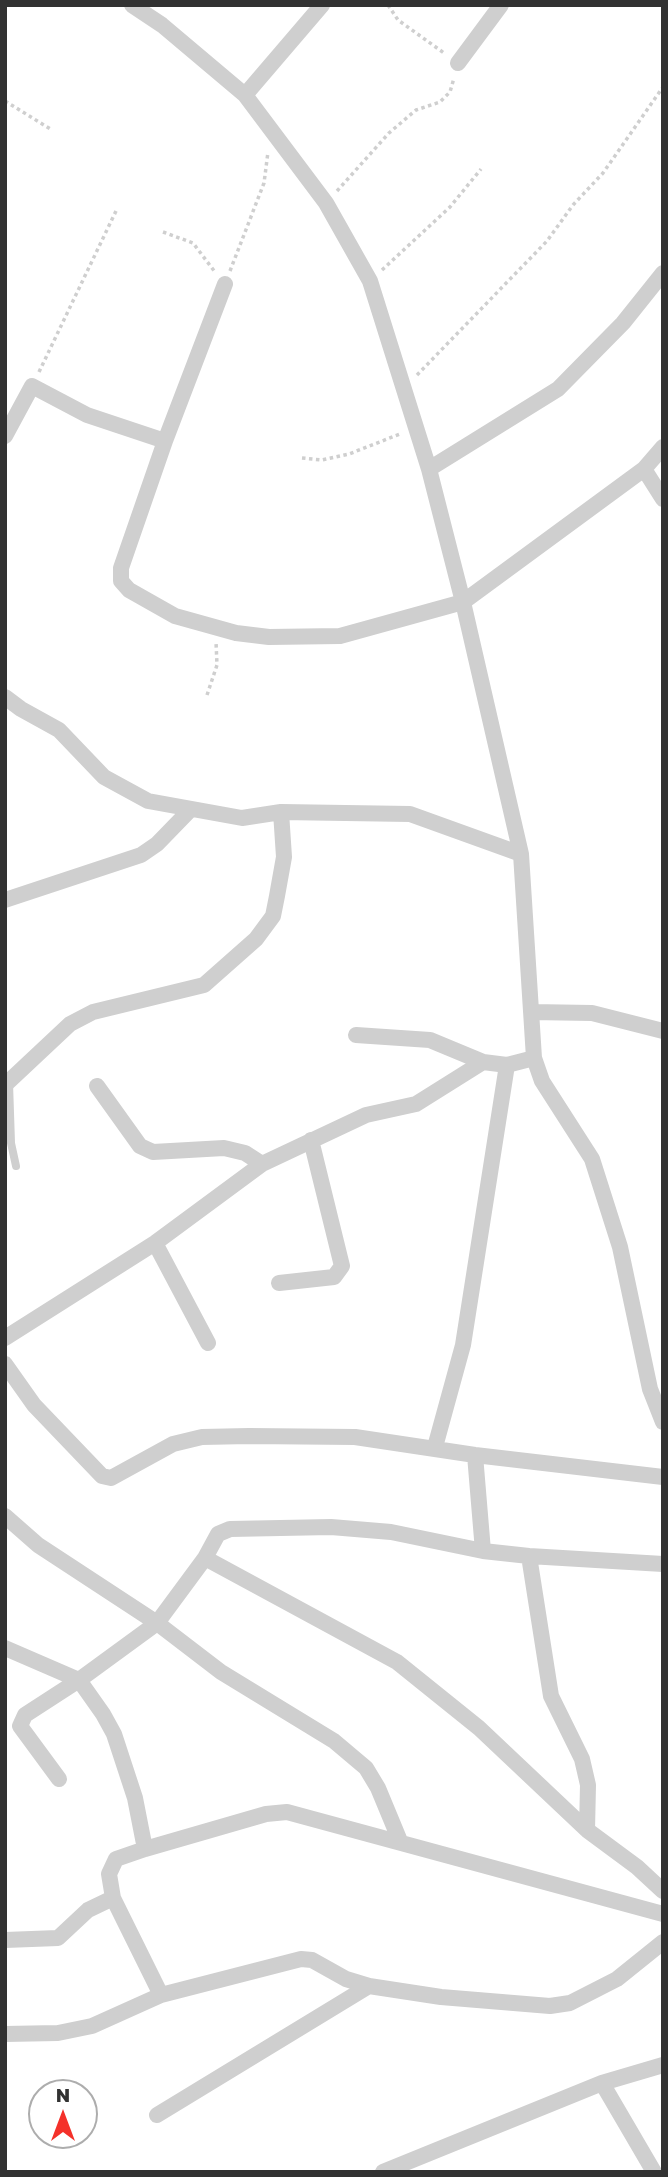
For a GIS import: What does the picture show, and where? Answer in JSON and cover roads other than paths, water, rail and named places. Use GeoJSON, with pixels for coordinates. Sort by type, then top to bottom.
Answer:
{"type":"FeatureCollection","features":[{"type":"Feature","properties":{"kind":"street"},"geometry":{"type":"LineString","coordinates":[[132,5],[162,25],[245,95],[326,203],[370,281],[429,469],[522,854],[534,1058],[542,1081],[592,1159],[620,1247],[650,1389],[662,1419]]}},
{"type":"Feature","properties":{"kind":"street"},"geometry":{"type":"LineString","coordinates":[[245,95],[322,5]]}},
{"type":"Feature","properties":{"kind":"street"},"geometry":{"type":"LineString","coordinates":[[458,63],[501,5]]}},
{"type":"Feature","properties":{"kind":"street"},"geometry":{"type":"LineString","coordinates":[[429,469],[558,389],[623,323],[663,273]]}},
{"type":"Feature","properties":{"kind":"street"},"geometry":{"type":"LineString","coordinates":[[225,284],[165,441],[121,568],[121,581],[129,590],[175,616],[269,637],[340,636],[463,602],[644,468],[663,447]]}},
{"type":"Feature","properties":{"kind":"street"},"geometry":{"type":"LineString","coordinates":[[5,436],[32,386],[88,415],[165,441]]}},
{"type":"Feature","properties":{"kind":"street"},"geometry":{"type":"LineString","coordinates":[[644,468],[663,499]]}},
{"type":"Feature","properties":{"kind":"street"},"geometry":{"type":"LineString","coordinates":[[5,696],[21,709],[59,730],[114,783],[148,801],[242,818],[281,812],[411,814],[522,854]]}},
{"type":"Feature","properties":{"kind":"street"},"geometry":{"type":"LineString","coordinates":[[5,900],[141,855],[158,844],[190,810]]}},
{"type":"Feature","properties":{"kind":"street"},"geometry":{"type":"LineString","coordinates":[[9,1079],[70,1024],[93,1013],[204,985],[256,939],[273,916],[277,896],[284,857],[281,812]]}},
{"type":"Feature","properties":{"kind":"street"},"geometry":{"type":"LineString","coordinates":[[531,1013],[592,1013],[663,1031]]}},
{"type":"Feature","properties":{"kind":"street"},"geometry":{"type":"LineString","coordinates":[[356,1035],[430,1040],[483,1062],[507,1065],[534,1058]]}},
{"type":"Feature","properties":{"kind":"street"},"geometry":{"type":"LineString","coordinates":[[5,1338],[155,1243],[262,1164],[366,1115],[416,1104],[483,1062]]}},
{"type":"Feature","properties":{"kind":"street"},"geometry":{"type":"LineString","coordinates":[[435,1447],[463,1345],[507,1065]]}},
{"type":"Feature","properties":{"kind":"street"},"geometry":{"type":"LineString","coordinates":[[97,1086],[140,1146],[153,1152],[224,1148],[245,1153],[262,1164]]}},
{"type":"Feature","properties":{"kind":"street"},"geometry":{"type":"LineString","coordinates":[[279,1283],[334,1277],[342,1266],[312,1140]]}},
{"type":"Feature","properties":{"kind":"street"},"geometry":{"type":"LineString","coordinates":[[155,1243],[208,1343]]}},
{"type":"Feature","properties":{"kind":"street"},"geometry":{"type":"LineString","coordinates":[[5,1364],[34,1405],[102,1476],[111,1478],[173,1444],[202,1437],[355,1437],[475,1455],[663,1477]]}},
{"type":"Feature","properties":{"kind":"street"},"geometry":{"type":"LineString","coordinates":[[475,1455],[483,1551]]}},
{"type":"Feature","properties":{"kind":"street"},"geometry":{"type":"LineString","coordinates":[[5,1516],[37,1545],[157,1623],[221,1672],[334,1741],[366,1768],[378,1788],[400,1840]]}},
{"type":"Feature","properties":{"kind":"street"},"geometry":{"type":"LineString","coordinates":[[59,1779],[20,1726],[25,1715],[79,1680],[157,1623],[205,1558],[218,1534],[230,1529],[295,1526],[391,1532],[483,1551],[663,1564]]}},
{"type":"Feature","properties":{"kind":"street"},"geometry":{"type":"LineString","coordinates":[[529,1556],[551,1696],[582,1759],[588,1785],[587,1830]]}},
{"type":"Feature","properties":{"kind":"street"},"geometry":{"type":"LineString","coordinates":[[205,1558],[397,1662],[479,1728],[587,1830],[637,1867],[663,1891]]}},
{"type":"Feature","properties":{"kind":"street"},"geometry":{"type":"LineString","coordinates":[[5,1648],[79,1680],[103,1713],[114,1734],[135,1798],[145,1849]]}},
{"type":"Feature","properties":{"kind":"street"},"geometry":{"type":"LineString","coordinates":[[162,1995],[113,1898],[109,1874],[116,1859],[266,1814],[287,1812],[400,1840],[663,1914]]}},
{"type":"Feature","properties":{"kind":"street"},"geometry":{"type":"LineString","coordinates":[[5,1940],[58,1938],[88,1910],[113,1898]]}},
{"type":"Feature","properties":{"kind":"street"},"geometry":{"type":"LineString","coordinates":[[5,2034],[58,2033],[92,2026],[162,1995],[301,1959],[312,1960],[346,1979],[369,1986],[442,1997],[550,2006],[570,2003],[617,1979],[663,1942]]}},
{"type":"Feature","properties":{"kind":"street"},"geometry":{"type":"LineString","coordinates":[[158,2115],[369,1986]]}},
{"type":"Feature","properties":{"kind":"street"},"geometry":{"type":"LineString","coordinates":[[383,2172],[601,2083],[663,2065]]}},
{"type":"Feature","properties":{"kind":"street"},"geometry":{"type":"LineString","coordinates":[[601,2083],[654,2172]]}},
{"type":"Feature","properties":{"kind":"lane"},"geometry":{"type":"LineString","coordinates":[[9,1079],[11,1143],[16,1166]]}}]}
